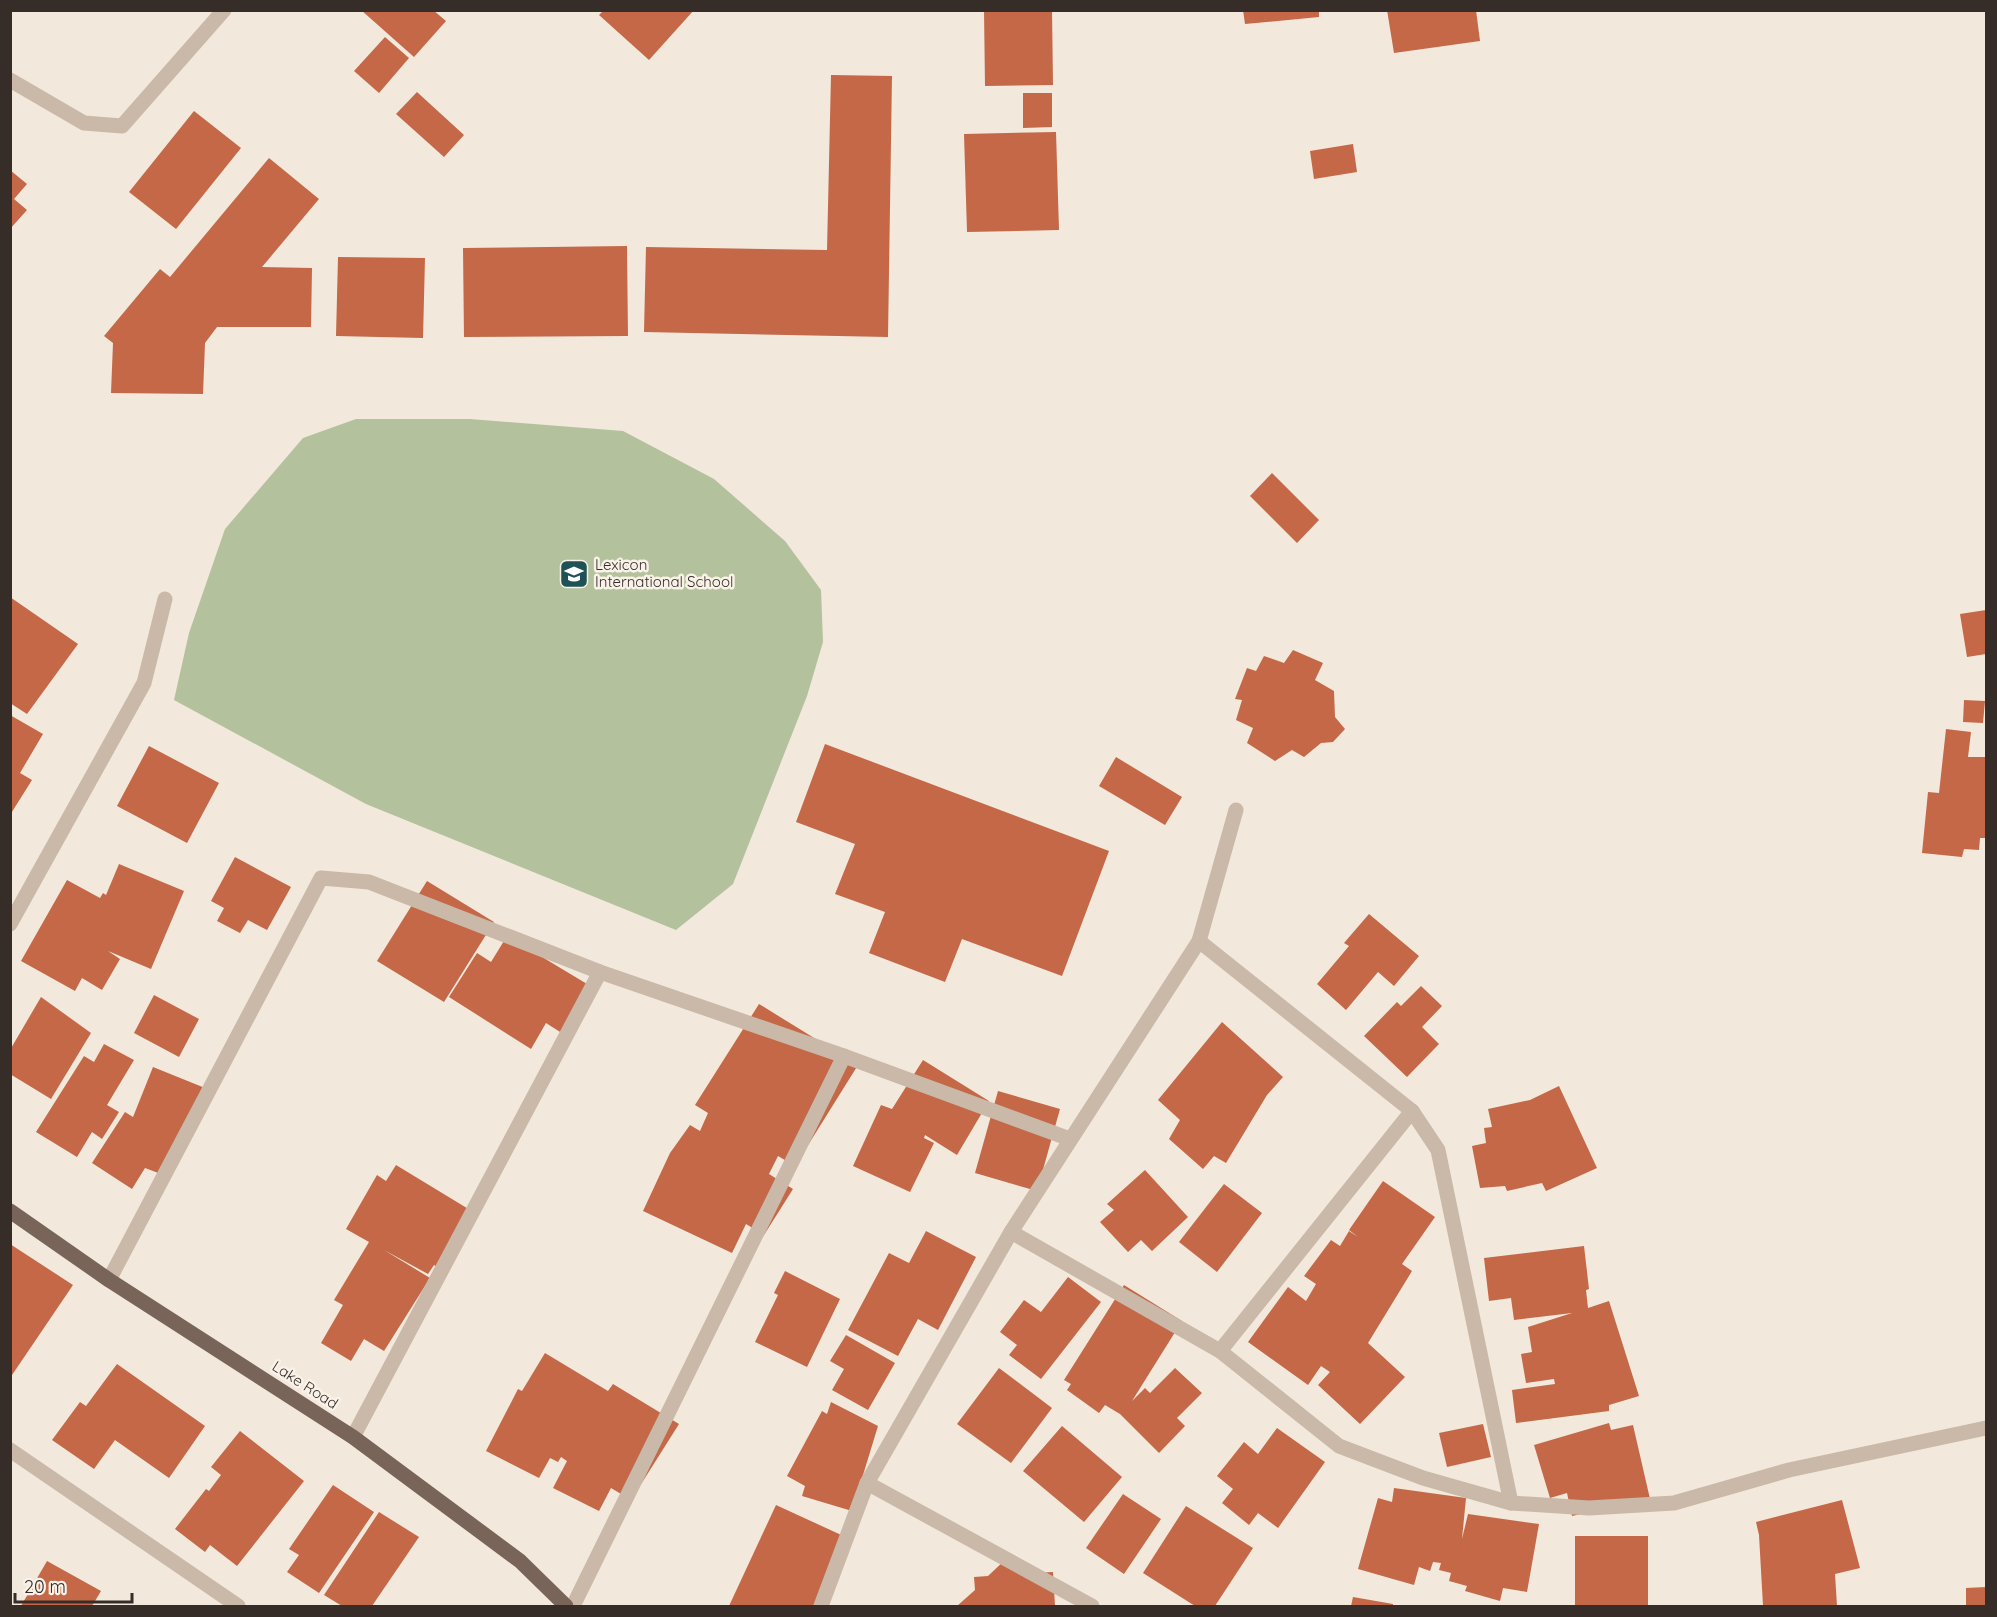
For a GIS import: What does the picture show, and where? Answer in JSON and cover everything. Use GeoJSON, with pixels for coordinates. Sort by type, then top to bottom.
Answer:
{"type":"FeatureCollection","features":[{"type":"Feature","properties":{"kind":"main road","name":"Lake Road"},"geometry":{"type":"LineString","coordinates":[[10,1211],[109,1280],[353,1437],[520,1561],[566,1606]]}},
{"type":"Feature","properties":{"kind":"street"},"geometry":{"type":"LineString","coordinates":[[10,80],[84,123],[122,126],[224,10]]}},
{"type":"Feature","properties":{"kind":"street"},"geometry":{"type":"LineString","coordinates":[[10,924],[144,684],[165,599]]}},
{"type":"Feature","properties":{"kind":"street"},"geometry":{"type":"LineString","coordinates":[[821,1606],[867,1484],[1011,1232],[1199,941],[1236,810]]}},
{"type":"Feature","properties":{"kind":"street"},"geometry":{"type":"LineString","coordinates":[[109,1280],[321,878],[369,882],[600,972],[844,1056],[1070,1139]]}},
{"type":"Feature","properties":{"kind":"street"},"geometry":{"type":"LineString","coordinates":[[1199,941],[1412,1111],[1438,1150],[1511,1503]]}},
{"type":"Feature","properties":{"kind":"street"},"geometry":{"type":"LineString","coordinates":[[353,1437],[600,972]]}},
{"type":"Feature","properties":{"kind":"street"},"geometry":{"type":"LineString","coordinates":[[573,1606],[844,1056]]}},
{"type":"Feature","properties":{"kind":"street"},"geometry":{"type":"LineString","coordinates":[[1220,1351],[1412,1111]]}},
{"type":"Feature","properties":{"kind":"street"},"geometry":{"type":"LineString","coordinates":[[1011,1232],[1220,1351],[1339,1446],[1423,1478],[1511,1503],[1589,1508],[1674,1503],[1789,1470],[1986,1428]]}},
{"type":"Feature","properties":{"kind":"street"},"geometry":{"type":"LineString","coordinates":[[10,1450],[238,1606]]}},
{"type":"Feature","properties":{"kind":"street"},"geometry":{"type":"LineString","coordinates":[[867,1484],[1092,1606]]}},
{"type":"Feature","properties":{"kind":"green space"},"geometry":{"type":"Polygon","coordinates":[[[356,419],[470,419],[623,431],[714,479],[785,541],[821,590],[823,642],[807,696],[733,884],[676,930],[366,804],[174,700],[189,633],[225,529],[303,438],[356,419]]]}},
{"type":"Feature","properties":{"kind":"building"},"geometry":{"type":"Polygon","coordinates":[[[361,10],[433,10],[446,21],[414,57],[361,10]]]}},
{"type":"Feature","properties":{"kind":"building"},"geometry":{"type":"Polygon","coordinates":[[[604,10],[694,10],[649,60],[599,15],[604,10]]]}},
{"type":"Feature","properties":{"kind":"building"},"geometry":{"type":"Polygon","coordinates":[[[984,10],[1052,10],[1053,85],[985,86],[984,10]]]}},
{"type":"Feature","properties":{"kind":"building"},"geometry":{"type":"Polygon","coordinates":[[[1243,10],[1319,10],[1319,17],[1245,24],[1243,10]]]}},
{"type":"Feature","properties":{"kind":"building"},"geometry":{"type":"Polygon","coordinates":[[[1387,10],[1476,10],[1480,41],[1394,53],[1387,10]]]}},
{"type":"Feature","properties":{"kind":"building"},"geometry":{"type":"Polygon","coordinates":[[[385,37],[409,58],[379,93],[354,71],[385,37]]]}},
{"type":"Feature","properties":{"kind":"building"},"geometry":{"type":"Polygon","coordinates":[[[831,75],[892,76],[888,337],[644,332],[646,247],[827,250],[831,75]]]}},
{"type":"Feature","properties":{"kind":"building"},"geometry":{"type":"Polygon","coordinates":[[[417,92],[464,135],[444,157],[396,114],[417,92]]]}},
{"type":"Feature","properties":{"kind":"building"},"geometry":{"type":"Polygon","coordinates":[[[1023,93],[1052,93],[1052,127],[1023,128],[1023,93]]]}},
{"type":"Feature","properties":{"kind":"building"},"geometry":{"type":"Polygon","coordinates":[[[194,111],[241,148],[176,229],[129,192],[194,111]]]}},
{"type":"Feature","properties":{"kind":"building"},"geometry":{"type":"Polygon","coordinates":[[[1056,132],[1059,230],[967,232],[964,134],[1056,132]]]}},
{"type":"Feature","properties":{"kind":"building"},"geometry":{"type":"Polygon","coordinates":[[[1353,144],[1357,172],[1314,179],[1310,151],[1353,144]]]}},
{"type":"Feature","properties":{"kind":"building"},"geometry":{"type":"Polygon","coordinates":[[[269,158],[319,199],[262,267],[312,268],[311,327],[217,327],[205,343],[203,394],[111,393],[113,343],[104,336],[160,269],[170,277],[269,158]]]}},
{"type":"Feature","properties":{"kind":"building"},"geometry":{"type":"Polygon","coordinates":[[[10,170],[27,184],[14,199],[27,210],[10,229],[10,170]]]}},
{"type":"Feature","properties":{"kind":"building"},"geometry":{"type":"Polygon","coordinates":[[[627,246],[628,336],[464,337],[463,248],[627,246]]]}},
{"type":"Feature","properties":{"kind":"building"},"geometry":{"type":"Polygon","coordinates":[[[338,257],[425,258],[423,338],[336,336],[338,257]]]}},
{"type":"Feature","properties":{"kind":"building"},"geometry":{"type":"Polygon","coordinates":[[[1272,473],[1319,520],[1297,543],[1250,496],[1272,473]]]}},
{"type":"Feature","properties":{"kind":"building"},"geometry":{"type":"Polygon","coordinates":[[[10,597],[78,644],[27,714],[10,703],[10,597]]]}},
{"type":"Feature","properties":{"kind":"building"},"geometry":{"type":"Polygon","coordinates":[[[1986,610],[1986,654],[1967,657],[1960,614],[1986,610]]]}},
{"type":"Feature","properties":{"kind":"building"},"geometry":{"type":"Polygon","coordinates":[[[1293,650],[1323,663],[1315,680],[1334,691],[1335,717],[1345,729],[1333,742],[1321,743],[1304,757],[1292,750],[1275,761],[1247,743],[1253,728],[1236,720],[1242,700],[1235,699],[1247,668],[1256,671],[1264,656],[1284,663],[1293,650]]]}},
{"type":"Feature","properties":{"kind":"building"},"geometry":{"type":"Polygon","coordinates":[[[1964,700],[1985,701],[1983,723],[1963,722],[1964,700]]]}},
{"type":"Feature","properties":{"kind":"building"},"geometry":{"type":"Polygon","coordinates":[[[10,715],[43,734],[20,773],[32,780],[10,815],[10,715]]]}},
{"type":"Feature","properties":{"kind":"building"},"geometry":{"type":"Polygon","coordinates":[[[1946,729],[1971,732],[1968,757],[1986,757],[1986,838],[1980,838],[1979,850],[1964,849],[1962,857],[1922,853],[1928,792],[1939,793],[1946,729]]]}},
{"type":"Feature","properties":{"kind":"building"},"geometry":{"type":"Polygon","coordinates":[[[825,744],[1109,851],[1062,976],[962,939],[945,982],[869,953],[885,912],[835,894],[855,844],[796,822],[825,744]]]}},
{"type":"Feature","properties":{"kind":"building"},"geometry":{"type":"Polygon","coordinates":[[[149,746],[219,783],[187,843],[117,806],[149,746]]]}},
{"type":"Feature","properties":{"kind":"building"},"geometry":{"type":"Polygon","coordinates":[[[1116,757],[1182,797],[1165,825],[1099,786],[1116,757]]]}},
{"type":"Feature","properties":{"kind":"building"},"geometry":{"type":"Polygon","coordinates":[[[235,857],[291,887],[267,930],[248,920],[240,933],[217,921],[224,908],[211,901],[235,857]]]}},
{"type":"Feature","properties":{"kind":"building"},"geometry":{"type":"Polygon","coordinates":[[[119,864],[184,891],[151,969],[108,951],[120,959],[102,990],[82,978],[75,991],[21,961],[67,880],[100,898],[103,893],[106,895],[119,864]]]}},
{"type":"Feature","properties":{"kind":"building"},"geometry":{"type":"Polygon","coordinates":[[[427,881],[494,922],[444,1002],[377,961],[427,881]]]}},
{"type":"Feature","properties":{"kind":"building"},"geometry":{"type":"Polygon","coordinates":[[[1369,914],[1419,956],[1394,986],[1378,972],[1346,1010],[1317,984],[1349,946],[1344,943],[1369,914]]]}},
{"type":"Feature","properties":{"kind":"building"},"geometry":{"type":"Polygon","coordinates":[[[507,936],[597,990],[568,1037],[546,1023],[531,1049],[449,997],[477,953],[491,962],[507,936]]]}},
{"type":"Feature","properties":{"kind":"building"},"geometry":{"type":"Polygon","coordinates":[[[1421,986],[1442,1006],[1422,1027],[1439,1044],[1407,1077],[1364,1036],[1397,1002],[1401,1006],[1421,986]]]}},
{"type":"Feature","properties":{"kind":"building"},"geometry":{"type":"Polygon","coordinates":[[[154,995],[199,1019],[179,1057],[134,1033],[154,995]]]}},
{"type":"Feature","properties":{"kind":"building"},"geometry":{"type":"Polygon","coordinates":[[[41,997],[91,1033],[51,1099],[10,1074],[10,1050],[41,997]]]}},
{"type":"Feature","properties":{"kind":"building"},"geometry":{"type":"Polygon","coordinates":[[[759,1004],[858,1065],[795,1166],[778,1156],[769,1174],[793,1189],[764,1235],[746,1224],[732,1253],[643,1211],[670,1153],[690,1125],[700,1131],[708,1113],[695,1105],[759,1004]]]}},
{"type":"Feature","properties":{"kind":"building"},"geometry":{"type":"Polygon","coordinates":[[[1222,1022],[1283,1077],[1267,1095],[1226,1163],[1214,1156],[1203,1169],[1169,1139],[1180,1120],[1158,1100],[1222,1022]]]}},
{"type":"Feature","properties":{"kind":"building"},"geometry":{"type":"Polygon","coordinates":[[[104,1044],[134,1060],[107,1105],[119,1112],[102,1139],[92,1132],[77,1157],[36,1132],[84,1056],[94,1062],[104,1044]]]}},
{"type":"Feature","properties":{"kind":"building"},"geometry":{"type":"Polygon","coordinates":[[[923,1060],[989,1101],[957,1155],[925,1135],[924,1138],[934,1143],[910,1192],[853,1166],[881,1105],[892,1109],[923,1060]]]}},
{"type":"Feature","properties":{"kind":"building"},"geometry":{"type":"Polygon","coordinates":[[[153,1067],[205,1088],[169,1177],[145,1168],[132,1189],[92,1163],[125,1112],[133,1117],[153,1067]]]}},
{"type":"Feature","properties":{"kind":"building"},"geometry":{"type":"Polygon","coordinates":[[[1559,1086],[1597,1168],[1546,1191],[1542,1183],[1507,1191],[1505,1186],[1480,1188],[1472,1146],[1486,1143],[1484,1128],[1492,1127],[1488,1109],[1530,1100],[1559,1086]]]}},
{"type":"Feature","properties":{"kind":"building"},"geometry":{"type":"Polygon","coordinates":[[[998,1091],[1060,1109],[1037,1191],[975,1173],[998,1091]]]}},
{"type":"Feature","properties":{"kind":"building"},"geometry":{"type":"Polygon","coordinates":[[[396,1165],[475,1213],[440,1269],[434,1265],[428,1274],[384,1250],[430,1278],[384,1351],[364,1339],[351,1361],[321,1343],[343,1305],[334,1300],[369,1242],[346,1229],[377,1175],[386,1181],[396,1165]]]}},
{"type":"Feature","properties":{"kind":"building"},"geometry":{"type":"Polygon","coordinates":[[[1145,1170],[1188,1217],[1152,1251],[1141,1240],[1128,1252],[1100,1222],[1114,1210],[1107,1204],[1145,1170]]]}},
{"type":"Feature","properties":{"kind":"building"},"geometry":{"type":"Polygon","coordinates":[[[1383,1181],[1435,1217],[1402,1264],[1412,1271],[1368,1343],[1405,1377],[1360,1424],[1318,1385],[1330,1372],[1321,1366],[1308,1385],[1248,1342],[1288,1287],[1306,1301],[1316,1284],[1304,1276],[1331,1240],[1340,1246],[1349,1231],[1358,1237],[1349,1230],[1383,1181]]]}},
{"type":"Feature","properties":{"kind":"building"},"geometry":{"type":"Polygon","coordinates":[[[1224,1184],[1262,1213],[1217,1272],[1179,1242],[1224,1184]]]}},
{"type":"Feature","properties":{"kind":"building"},"geometry":{"type":"Polygon","coordinates":[[[926,1231],[976,1257],[938,1330],[918,1319],[898,1356],[848,1330],[889,1253],[909,1263],[926,1231]]]}},
{"type":"Feature","properties":{"kind":"building"},"geometry":{"type":"Polygon","coordinates":[[[10,1244],[73,1285],[10,1378],[10,1244]]]}},
{"type":"Feature","properties":{"kind":"building"},"geometry":{"type":"Polygon","coordinates":[[[1584,1246],[1589,1289],[1586,1290],[1588,1308],[1609,1301],[1639,1396],[1609,1405],[1609,1411],[1516,1423],[1512,1390],[1555,1384],[1554,1379],[1526,1383],[1521,1354],[1532,1352],[1528,1327],[1572,1313],[1514,1320],[1511,1298],[1489,1301],[1484,1258],[1584,1246]]]}},
{"type":"Feature","properties":{"kind":"building"},"geometry":{"type":"Polygon","coordinates":[[[785,1271],[840,1299],[807,1367],[755,1342],[778,1295],[774,1293],[785,1271]]]}},
{"type":"Feature","properties":{"kind":"building"},"geometry":{"type":"Polygon","coordinates":[[[1068,1277],[1101,1302],[1041,1379],[1009,1355],[1017,1345],[1000,1332],[1024,1300],[1041,1312],[1068,1277]]]}},
{"type":"Feature","properties":{"kind":"building"},"geometry":{"type":"Polygon","coordinates":[[[1124,1285],[1182,1321],[1132,1401],[1145,1388],[1150,1393],[1175,1368],[1202,1393],[1177,1418],[1185,1426],[1159,1453],[1120,1414],[1105,1405],[1099,1413],[1067,1390],[1071,1384],[1064,1380],[1124,1285]]]}},
{"type":"Feature","properties":{"kind":"building"},"geometry":{"type":"Polygon","coordinates":[[[846,1335],[895,1363],[868,1410],[832,1390],[844,1369],[830,1361],[846,1335]]]}},
{"type":"Feature","properties":{"kind":"building"},"geometry":{"type":"Polygon","coordinates":[[[545,1353],[608,1391],[613,1384],[679,1424],[631,1500],[611,1488],[599,1511],[553,1488],[567,1461],[561,1457],[558,1462],[550,1458],[539,1478],[486,1451],[518,1389],[522,1391],[545,1353]]]}},
{"type":"Feature","properties":{"kind":"building"},"geometry":{"type":"Polygon","coordinates":[[[117,1364],[205,1426],[169,1478],[115,1440],[94,1469],[52,1440],[80,1402],[86,1406],[117,1364]]]}},
{"type":"Feature","properties":{"kind":"building"},"geometry":{"type":"Polygon","coordinates":[[[999,1368],[1052,1408],[1011,1463],[957,1424],[999,1368]]]}},
{"type":"Feature","properties":{"kind":"building"},"geometry":{"type":"Polygon","coordinates":[[[831,1402],[878,1426],[852,1511],[802,1496],[805,1486],[787,1476],[822,1411],[827,1414],[831,1402]]]}},
{"type":"Feature","properties":{"kind":"building"},"geometry":{"type":"Polygon","coordinates":[[[1609,1423],[1611,1430],[1633,1425],[1650,1499],[1572,1516],[1567,1493],[1550,1498],[1534,1445],[1609,1423]]]}},
{"type":"Feature","properties":{"kind":"building"},"geometry":{"type":"Polygon","coordinates":[[[1483,1424],[1491,1457],[1447,1467],[1439,1433],[1483,1424]]]}},
{"type":"Feature","properties":{"kind":"building"},"geometry":{"type":"Polygon","coordinates":[[[1062,1426],[1122,1477],[1084,1522],[1023,1471],[1062,1426]]]}},
{"type":"Feature","properties":{"kind":"building"},"geometry":{"type":"Polygon","coordinates":[[[1277,1428],[1325,1462],[1278,1528],[1258,1513],[1249,1525],[1222,1503],[1233,1489],[1217,1476],[1244,1442],[1258,1454],[1277,1428]]]}},
{"type":"Feature","properties":{"kind":"building"},"geometry":{"type":"Polygon","coordinates":[[[240,1431],[304,1481],[237,1566],[210,1545],[205,1552],[175,1529],[206,1489],[209,1491],[221,1475],[211,1467],[240,1431]]]}},
{"type":"Feature","properties":{"kind":"building"},"geometry":{"type":"Polygon","coordinates":[[[333,1485],[374,1512],[319,1593],[287,1572],[299,1555],[289,1549],[333,1485]]]}},
{"type":"Feature","properties":{"kind":"building"},"geometry":{"type":"Polygon","coordinates":[[[1394,1488],[1466,1498],[1462,1539],[1468,1514],[1539,1524],[1527,1592],[1503,1588],[1500,1601],[1465,1591],[1467,1586],[1449,1581],[1451,1573],[1439,1570],[1441,1563],[1433,1562],[1430,1571],[1419,1567],[1414,1585],[1358,1569],[1378,1498],[1392,1502],[1394,1488]]]}},
{"type":"Feature","properties":{"kind":"building"},"geometry":{"type":"Polygon","coordinates":[[[1123,1494],[1161,1519],[1124,1574],[1086,1548],[1123,1494]]]}},
{"type":"Feature","properties":{"kind":"building"},"geometry":{"type":"Polygon","coordinates":[[[1842,1500],[1860,1568],[1835,1574],[1837,1606],[1763,1606],[1759,1535],[1756,1522],[1842,1500]]]}},
{"type":"Feature","properties":{"kind":"building"},"geometry":{"type":"Polygon","coordinates":[[[776,1505],[850,1539],[819,1606],[729,1606],[776,1505]]]}},
{"type":"Feature","properties":{"kind":"building"},"geometry":{"type":"Polygon","coordinates":[[[1186,1506],[1253,1548],[1215,1606],[1195,1606],[1143,1573],[1186,1506]]]}},
{"type":"Feature","properties":{"kind":"building"},"geometry":{"type":"Polygon","coordinates":[[[379,1512],[419,1537],[372,1606],[342,1606],[324,1595],[379,1512]]]}},
{"type":"Feature","properties":{"kind":"building"},"geometry":{"type":"Polygon","coordinates":[[[1575,1536],[1648,1536],[1648,1606],[1575,1606],[1575,1536]]]}},
{"type":"Feature","properties":{"kind":"building"},"geometry":{"type":"Polygon","coordinates":[[[1005,1560],[1019,1574],[1053,1572],[1055,1606],[957,1606],[975,1590],[974,1577],[988,1576],[1005,1560]]]}},
{"type":"Feature","properties":{"kind":"building"},"geometry":{"type":"Polygon","coordinates":[[[47,1561],[101,1591],[92,1606],[21,1606],[47,1561]]]}},
{"type":"Feature","properties":{"kind":"building"},"geometry":{"type":"Polygon","coordinates":[[[1986,1587],[1986,1606],[1966,1606],[1966,1588],[1986,1587]]]}},
{"type":"Feature","properties":{"kind":"building"},"geometry":{"type":"Polygon","coordinates":[[[1353,1597],[1393,1604],[1393,1606],[1351,1606],[1353,1597]]]}},
{"type":"Feature","properties":{"kind":"place","name":"Lexicon International School"},"geometry":{"type":"Point","coordinates":[574,574]}}]}
